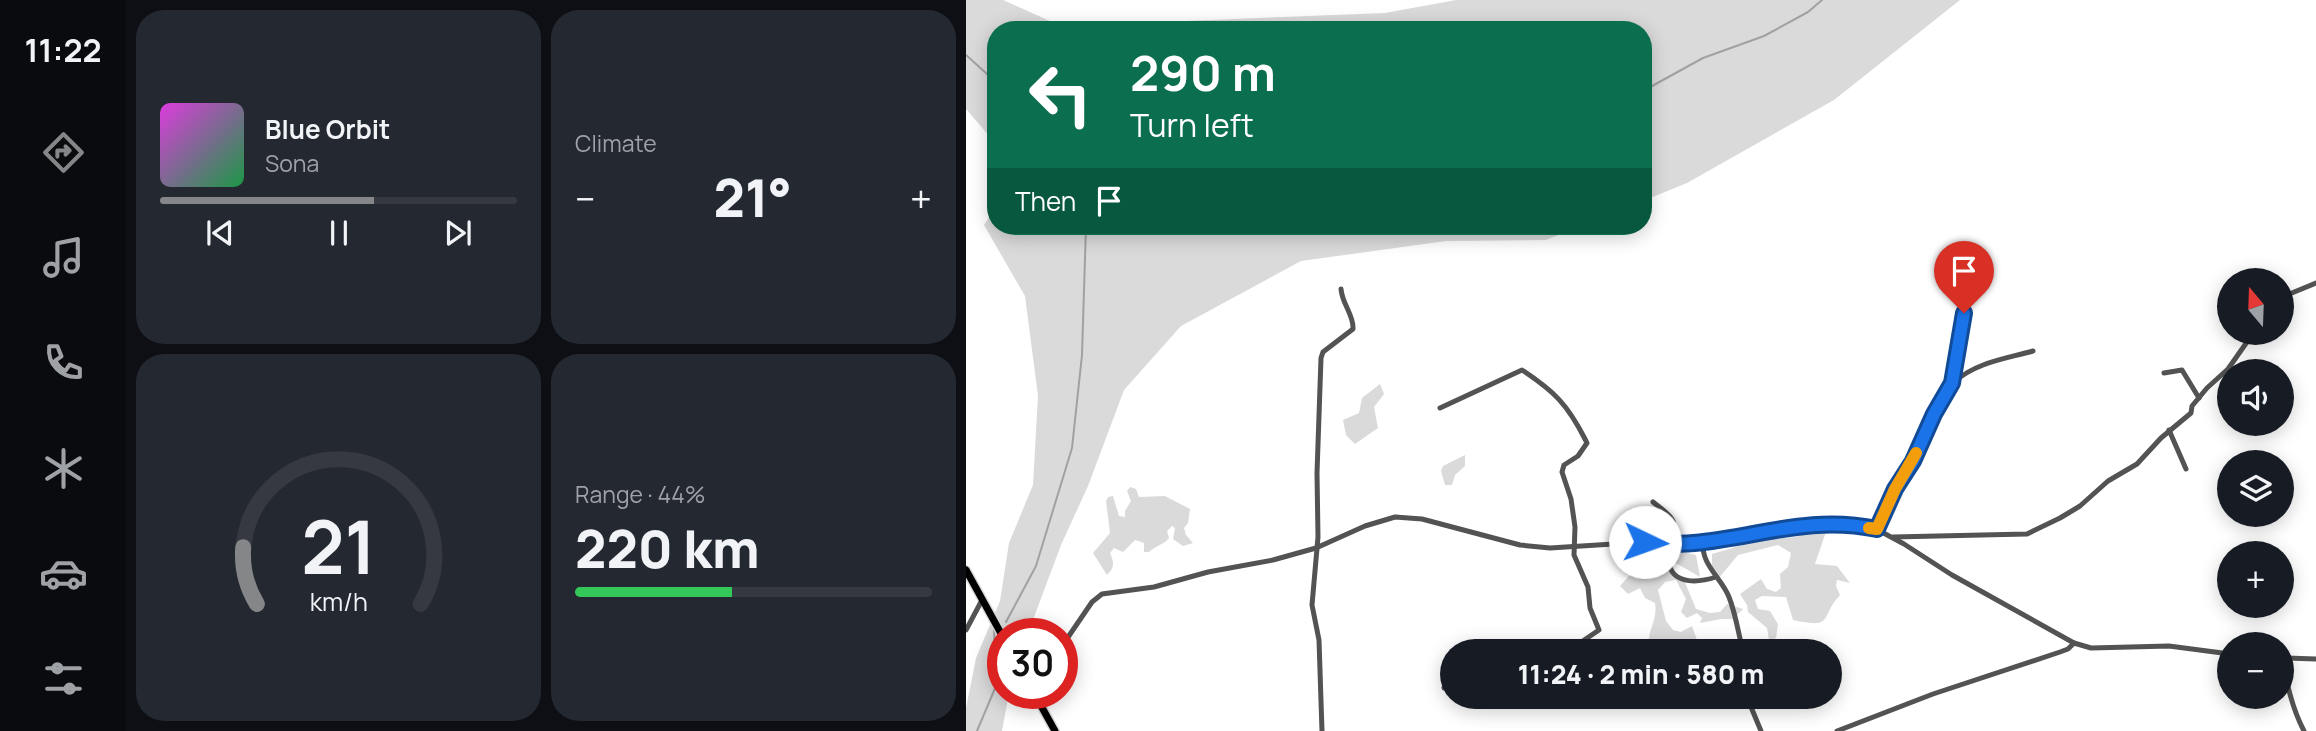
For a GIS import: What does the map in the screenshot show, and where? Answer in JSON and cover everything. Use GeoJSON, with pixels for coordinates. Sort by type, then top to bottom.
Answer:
{"type":"FeatureCollection","features":[{"type":"Feature","properties":{"kind":"main road"},"geometry":{"type":"LineString","coordinates":[[966,570],[992,618]]}},
{"type":"Feature","properties":{"kind":"main road"},"geometry":{"type":"LineString","coordinates":[[1043,709],[1055,731]]}},
{"type":"Feature","properties":{"kind":"street"},"geometry":{"type":"LineString","coordinates":[[2294,292],[2316,283]]}},
{"type":"Feature","properties":{"kind":"street"},"geometry":{"type":"LineString","coordinates":[[1322,731],[1319,640],[1312,605],[1321,358],[1327,348],[1350,332],[1353,325],[1344,304],[1342,289]]}},
{"type":"Feature","properties":{"kind":"street"},"geometry":{"type":"LineString","coordinates":[[1877,529],[1895,489],[1913,461],[1934,414],[1952,383],[1966,295]]}},
{"type":"Feature","properties":{"kind":"street"},"geometry":{"type":"LineString","coordinates":[[1890,537],[2001,536],[2036,531],[2080,506],[2108,481],[2137,464],[2169,430],[2191,413],[2192,406],[2228,369],[2245,345]]}},
{"type":"Feature","properties":{"kind":"street"},"geometry":{"type":"LineString","coordinates":[[1952,383],[1970,371],[1999,358],[2033,351]]}},
{"type":"Feature","properties":{"kind":"street"},"geometry":{"type":"LineString","coordinates":[[1440,408],[1522,370],[1542,383],[1566,405],[1587,443],[1583,452],[1567,462],[1562,472],[1569,489],[1575,527],[1573,546],[1588,587],[1591,613],[1599,630],[1586,639]]}},
{"type":"Feature","properties":{"kind":"street"},"geometry":{"type":"LineString","coordinates":[[2164,373],[2182,370],[2199,398]]}},
{"type":"Feature","properties":{"kind":"street"},"geometry":{"type":"LineString","coordinates":[[2169,430],[2186,469]]}},
{"type":"Feature","properties":{"kind":"street"},"geometry":{"type":"LineString","coordinates":[[1653,502],[1671,517],[1676,534],[1668,562],[1672,570],[1688,582],[1700,582],[1716,577]]}},
{"type":"Feature","properties":{"kind":"street"},"geometry":{"type":"LineString","coordinates":[[1078,623],[1092,602],[1102,594],[1154,587],[1208,572],[1273,561],[1316,548],[1365,526],[1395,517],[1422,519],[1520,545],[1550,548],[1645,542],[1703,542],[1780,528],[1832,524],[1877,529],[1973,587],[2074,643],[2091,648],[2169,646],[2217,652]]}},
{"type":"Feature","properties":{"kind":"street"},"geometry":{"type":"LineString","coordinates":[[1703,542],[1702,552],[1727,592],[1740,639]]}},
{"type":"Feature","properties":{"kind":"street"},"geometry":{"type":"LineString","coordinates":[[966,631],[982,600]]}},
{"type":"Feature","properties":{"kind":"street"},"geometry":{"type":"LineString","coordinates":[[1837,731],[1933,694],[2060,652],[2074,643]]}},
{"type":"Feature","properties":{"kind":"street"},"geometry":{"type":"LineString","coordinates":[[2304,731],[2290,696],[2282,658],[2316,659]]}},
{"type":"Feature","properties":{"kind":"street"},"geometry":{"type":"LineString","coordinates":[[1752,709],[1761,731]]}},
{"type":"Feature","properties":{"kind":"shaded area"},"geometry":{"type":"Polygon","coordinates":[[[966,0],[1003,0],[1050,21],[987,21],[987,134],[966,109],[966,0]]]}},
{"type":"Feature","properties":{"kind":"shaded area"},"geometry":{"type":"Polygon","coordinates":[[[1456,0],[1960,0],[1834,100],[1687,183],[1652,197],[1652,21],[1186,21],[1385,13],[1456,0]]]}},
{"type":"Feature","properties":{"kind":"shaded area"},"geometry":{"type":"Polygon","coordinates":[[[990,235],[1558,235],[1546,240],[1446,241],[1301,261],[1181,326],[1124,390],[1034,618],[993,618],[1000,601],[1009,543],[1033,485],[1038,396],[1025,296],[990,235]]]}},
{"type":"Feature","properties":{"kind":"shaded area"},"geometry":{"type":"Polygon","coordinates":[[[1380,384],[1384,394],[1374,407],[1378,428],[1355,444],[1346,435],[1343,420],[1359,413],[1362,398],[1380,384]]]}},
{"type":"Feature","properties":{"kind":"shaded area"},"geometry":{"type":"Polygon","coordinates":[[[1465,455],[1465,466],[1455,475],[1452,485],[1445,485],[1441,471],[1443,466],[1465,455]]]}},
{"type":"Feature","properties":{"kind":"shaded area"},"geometry":{"type":"Polygon","coordinates":[[[1130,487],[1136,489],[1139,497],[1165,496],[1190,509],[1188,523],[1184,528],[1193,543],[1183,546],[1173,539],[1175,528],[1172,526],[1167,531],[1169,538],[1149,552],[1144,552],[1144,543],[1135,540],[1123,552],[1114,548],[1110,553],[1113,567],[1107,575],[1093,553],[1110,533],[1106,501],[1113,496],[1119,516],[1125,517],[1125,511],[1131,501],[1127,491],[1130,487]]]}},
{"type":"Feature","properties":{"kind":"shaded area"},"geometry":{"type":"Polygon","coordinates":[[[1828,526],[1815,564],[1837,566],[1850,583],[1837,580],[1836,586],[1840,595],[1821,622],[1793,620],[1786,597],[1762,596],[1755,600],[1758,609],[1770,611],[1778,624],[1776,638],[1769,639],[1767,628],[1748,612],[1740,594],[1761,579],[1767,589],[1776,592],[1781,588],[1780,574],[1788,567],[1791,553],[1778,545],[1738,555],[1718,579],[1712,566],[1712,554],[1759,540],[1796,537],[1828,526]]]}},
{"type":"Feature","properties":{"kind":"shaded area"},"geometry":{"type":"Polygon","coordinates":[[[1679,551],[1696,555],[1700,577],[1674,562],[1679,551]]]}},
{"type":"Feature","properties":{"kind":"shaded area"},"geometry":{"type":"Polygon","coordinates":[[[1664,562],[1667,570],[1684,580],[1696,609],[1710,613],[1720,612],[1727,604],[1743,609],[1733,619],[1700,623],[1702,618],[1697,613],[1687,618],[1681,612],[1686,599],[1676,580],[1665,582],[1658,590],[1666,621],[1673,630],[1681,632],[1692,626],[1697,639],[1649,639],[1655,616],[1655,603],[1645,598],[1640,588],[1628,594],[1620,586],[1635,569],[1651,573],[1664,562]]]}},
{"type":"Feature","properties":{"kind":"shaded area"},"geometry":{"type":"Polygon","coordinates":[[[987,632],[987,709],[1006,709],[1002,731],[966,731],[966,708],[976,658],[987,632]]]}},
{"type":"Feature","properties":{"kind":"waterway"},"geometry":{"type":"LineString","coordinates":[[1652,86],[1703,58],[1764,36],[1808,12],[1822,0]]}},
{"type":"Feature","properties":{"kind":"waterway"},"geometry":{"type":"LineString","coordinates":[[966,55],[987,74]]}},
{"type":"Feature","properties":{"kind":"waterway"},"geometry":{"type":"LineString","coordinates":[[1008,618],[1036,566],[1072,448],[1082,355],[1086,235]]}},
{"type":"Feature","properties":{"kind":"waterway"},"geometry":{"type":"LineString","coordinates":[[977,731],[987,707]]}},
{"type":"Feature","properties":{"kind":"slow traffic"},"geometry":{"type":"LineString","coordinates":[[1869,528],[1877,529],[1886,506],[1916,453]]}},
{"type":"Feature","properties":{"kind":"route"},"geometry":{"type":"LineString","coordinates":[[1645,542],[1690,544],[1780,528],[1832,524],[1877,529],[1886,506],[1913,461],[1934,414],[1952,383],[1964,313]]}}]}
